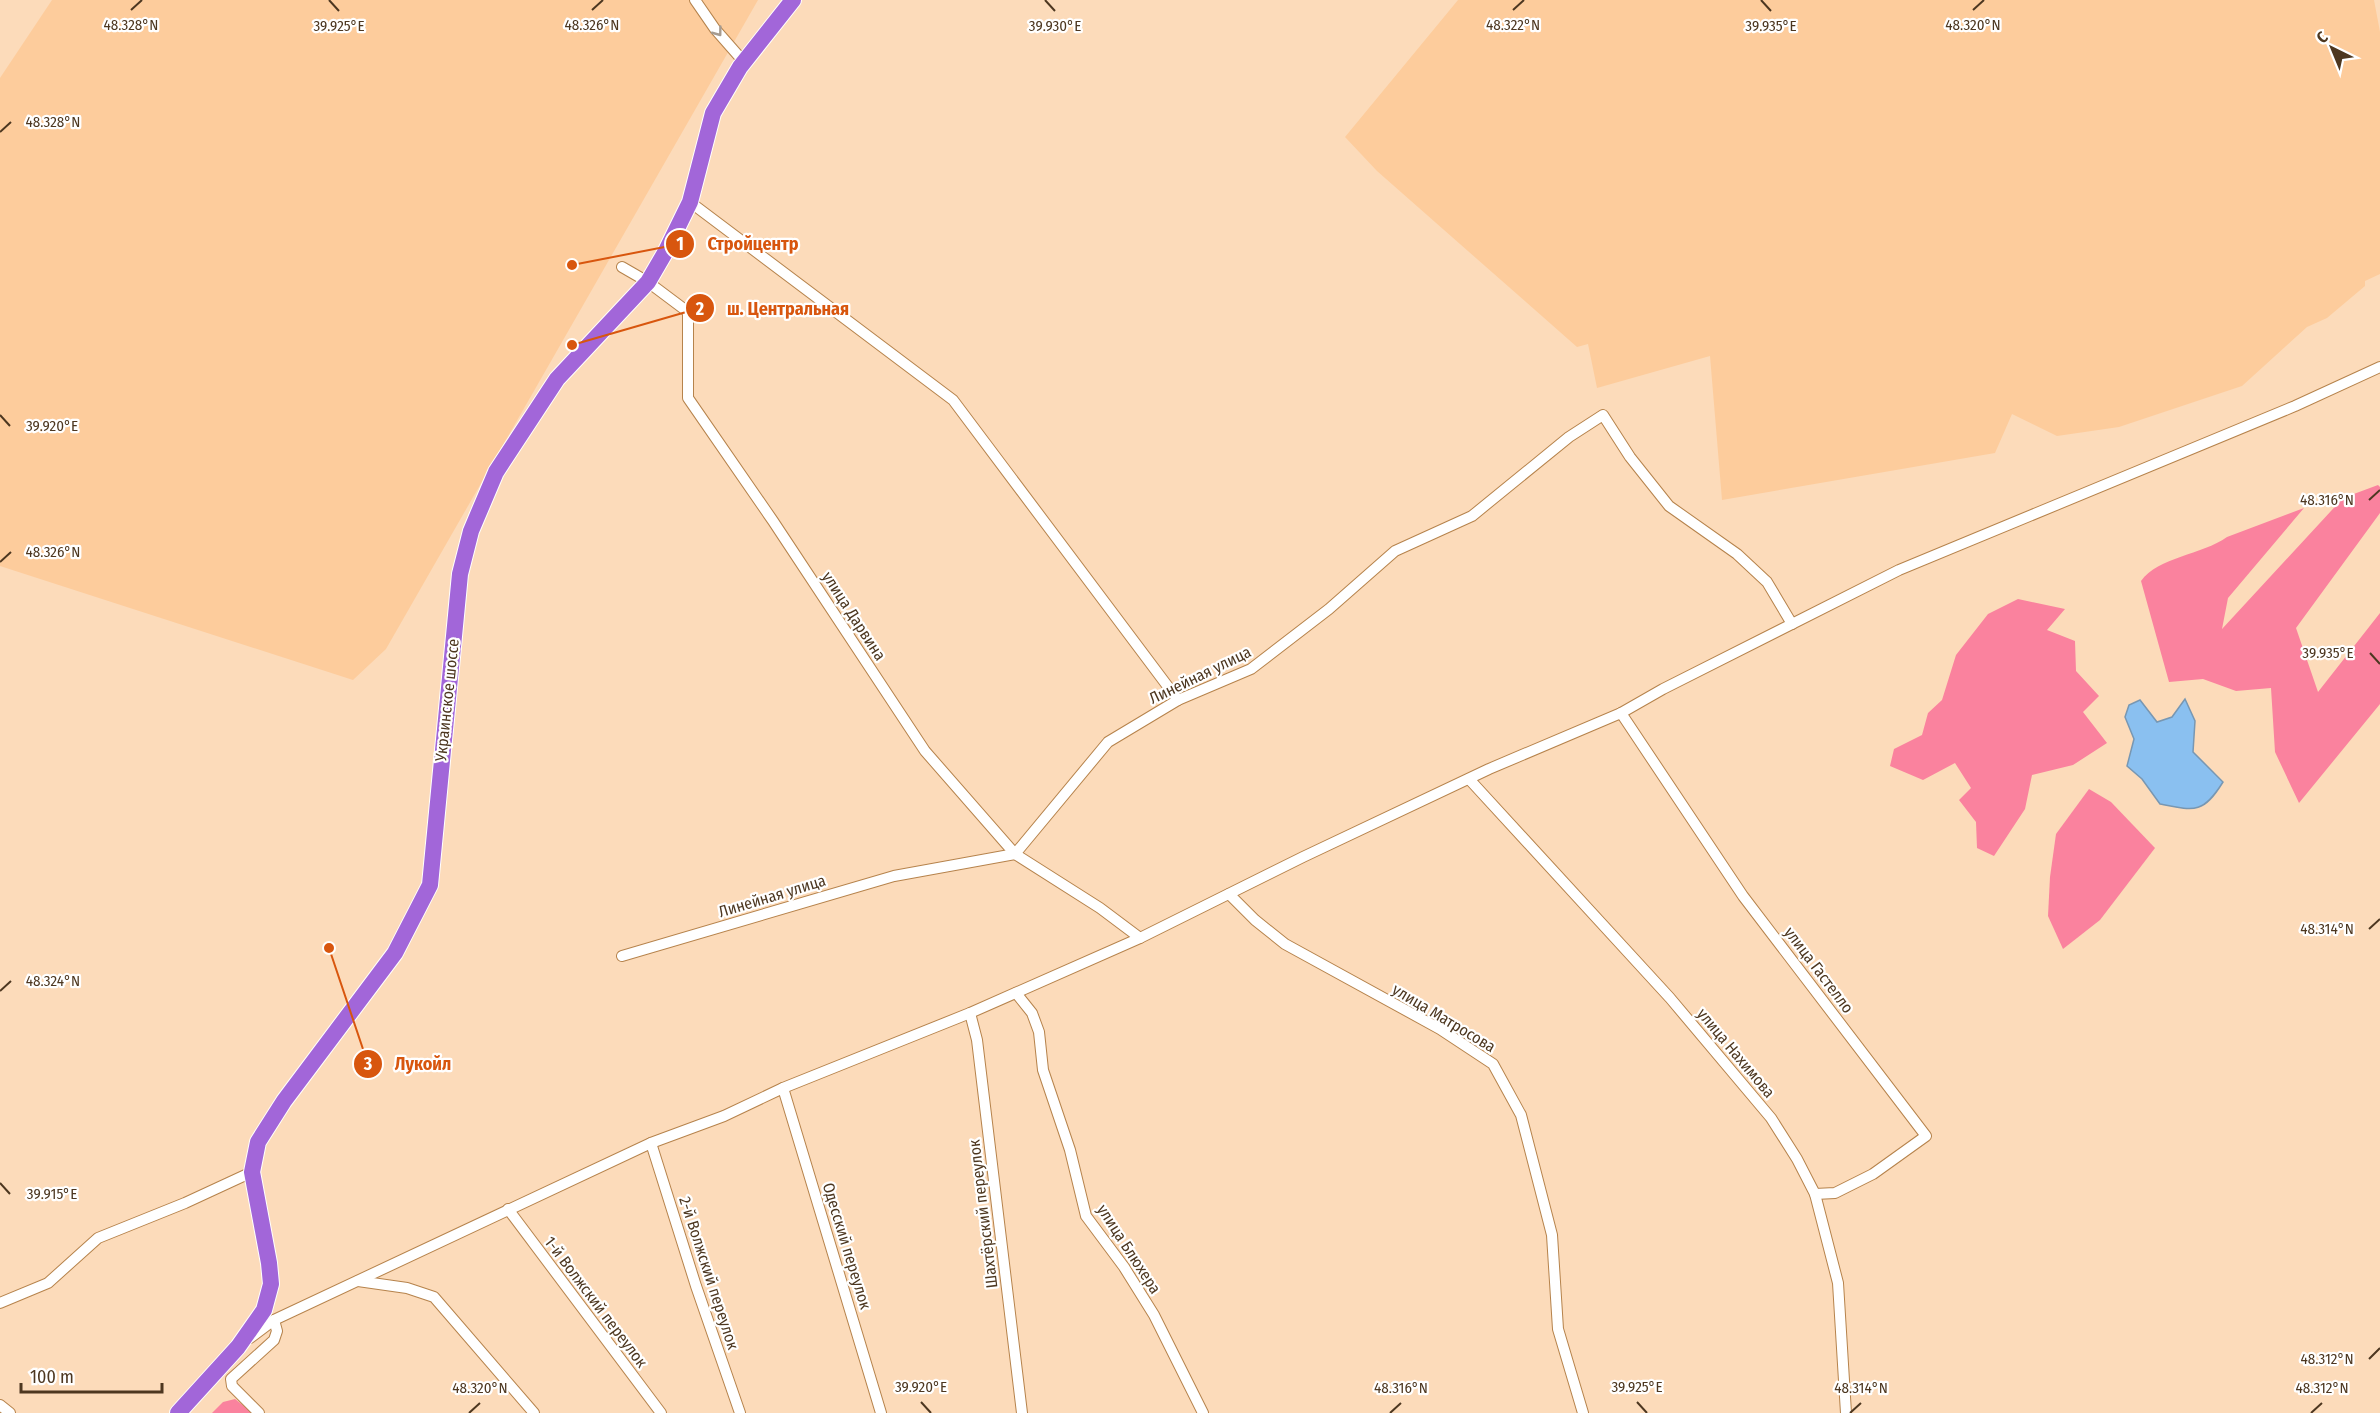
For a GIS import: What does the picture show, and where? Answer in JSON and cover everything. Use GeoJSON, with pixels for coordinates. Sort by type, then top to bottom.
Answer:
{"type":"FeatureCollection","features":[{"type":"Feature","properties":{"kind":"highway","name":"Украинское шоссе"},"geometry":{"type":"LineString","coordinates":[[178,1413],[238,1347],[264,1310],[271,1284],[252,1172],[258,1142],[284,1101],[395,953],[430,885],[460,574],[471,531],[496,472],[557,379],[648,282],[690,202],[713,112],[744,62],[794,0]]}},
{"type":"Feature","properties":{"kind":"street"},"geometry":{"type":"LineString","coordinates":[[695,0],[715,29],[744,62]]}},
{"type":"Feature","properties":{"kind":"street"},"geometry":{"type":"LineString","coordinates":[[690,202],[953,400],[1178,700]]}},
{"type":"Feature","properties":{"kind":"street","name":"улица Дарвина"},"geometry":{"type":"LineString","coordinates":[[622,267],[648,282],[688,312],[688,398],[773,521],[925,751],[1015,854],[1100,908],[1140,938]]}},
{"type":"Feature","properties":{"kind":"street"},"geometry":{"type":"LineString","coordinates":[[238,1347],[274,1320],[651,1143],[724,1116],[783,1088],[1016,993],[1140,938],[1469,779],[1621,713],[1899,570],[2295,406],[2380,367]]}},
{"type":"Feature","properties":{"kind":"street","name":"Линейная улица"},"geometry":{"type":"LineString","coordinates":[[622,957],[894,876],[1015,854],[1108,742],[1178,700],[1251,669],[1329,609],[1395,550],[1472,516],[1569,437],[1603,415],[1630,458],[1669,506],[1737,554],[1767,582],[1792,624]]}},
{"type":"Feature","properties":{"kind":"street","name":"улица Гастелло"},"geometry":{"type":"LineString","coordinates":[[1621,713],[1743,896],[1926,1136],[1873,1174],[1835,1193],[1815,1194]]}},
{"type":"Feature","properties":{"kind":"street","name":"улица Нахимова"},"geometry":{"type":"LineString","coordinates":[[1469,779],[1670,998],[1771,1118],[1797,1159],[1815,1194],[1838,1283],[1846,1413]]}},
{"type":"Feature","properties":{"kind":"street","name":"улица Матросова"},"geometry":{"type":"LineString","coordinates":[[1229,894],[1255,920],[1286,945],[1440,1029],[1493,1064],[1521,1115],[1552,1235],[1558,1329],[1583,1413]]}},
{"type":"Feature","properties":{"kind":"street","name":"улица Блюхера"},"geometry":{"type":"LineString","coordinates":[[1016,993],[1032,1013],[1039,1032],[1043,1070],[1070,1149],[1086,1216],[1124,1267],[1154,1315],[1203,1413]]}},
{"type":"Feature","properties":{"kind":"street","name":"Шахтёрский переулок"},"geometry":{"type":"LineString","coordinates":[[970,1013],[977,1040],[1022,1413]]}},
{"type":"Feature","properties":{"kind":"street","name":"Одесский переулок"},"geometry":{"type":"LineString","coordinates":[[783,1088],[881,1413]]}},
{"type":"Feature","properties":{"kind":"street","name":"2-й Волжский переулок"},"geometry":{"type":"LineString","coordinates":[[651,1143],[696,1286],[740,1413]]}},
{"type":"Feature","properties":{"kind":"street"},"geometry":{"type":"LineString","coordinates":[[0,1303],[48,1283],[99,1238],[185,1203],[252,1172]]}},
{"type":"Feature","properties":{"kind":"street","name":"1-й Волжский переулок"},"geometry":{"type":"LineString","coordinates":[[508,1209],[661,1413]]}},
{"type":"Feature","properties":{"kind":"street"},"geometry":{"type":"LineString","coordinates":[[357,1281],[407,1288],[434,1297],[534,1413]]}},
{"type":"Feature","properties":{"kind":"street"},"geometry":{"type":"LineString","coordinates":[[259,1413],[232,1386],[231,1379],[274,1340],[277,1327],[274,1320]]}},
{"type":"Feature","properties":{"kind":"shaded area"},"geometry":{"type":"Polygon","coordinates":[[[52,0],[758,0],[386,649],[353,680],[0,566],[0,78],[52,0]]]}},
{"type":"Feature","properties":{"kind":"shaded area"},"geometry":{"type":"Polygon","coordinates":[[[1458,0],[2374,0],[2380,32],[2380,274],[2365,281],[2365,286],[2327,318],[2307,327],[2242,386],[2119,427],[2057,436],[2012,414],[1995,453],[1722,500],[1710,356],[1597,388],[1588,344],[1577,347],[1377,171],[1345,137],[1458,0]]]}},
{"type":"Feature","properties":{"kind":"shaded area"},"geometry":{"type":"Polygon","coordinates":[[[2378,485],[2380,487],[2380,513],[2296,628],[2318,692],[2380,613],[2380,704],[2299,803],[2275,752],[2271,688],[2236,691],[2203,679],[2169,682],[2141,581],[2149,573],[2169,561],[2304,508],[2228,598],[2222,629],[2343,498],[2378,485]]]}},
{"type":"Feature","properties":{"kind":"shaded area"},"geometry":{"type":"Polygon","coordinates":[[[2018,599],[2065,609],[2047,630],[2075,641],[2076,671],[2099,696],[2083,712],[2107,743],[2073,765],[2032,775],[2025,809],[1994,856],[1977,848],[1976,822],[1959,800],[1971,788],[1955,763],[1923,780],[1890,766],[1894,749],[1922,735],[1928,713],[1942,700],[1956,655],[1988,614],[2018,599]]]}},
{"type":"Feature","properties":{"kind":"shaded area"},"geometry":{"type":"Polygon","coordinates":[[[2089,789],[2111,802],[2155,848],[2100,920],[2063,949],[2048,916],[2056,834],[2089,789]]]}},
{"type":"Feature","properties":{"kind":"shaded area"},"geometry":{"type":"Polygon","coordinates":[[[235,1399],[253,1413],[212,1413],[223,1402],[235,1399]]]}},
{"type":"Feature","properties":{"kind":"water"},"geometry":{"type":"Polygon","coordinates":[[[2185,699],[2195,721],[2193,752],[2223,782],[2204,805],[2190,809],[2160,804],[2142,779],[2127,766],[2134,739],[2125,717],[2129,705],[2140,700],[2157,722],[2172,717],[2185,699]]]}},
{"type":"Feature","properties":{"kind":"place","name":"Стройцентр"},"geometry":{"type":"Point","coordinates":[572,265]}},
{"type":"Feature","properties":{"kind":"place","name":"ш. Центральная"},"geometry":{"type":"Point","coordinates":[572,345]}},
{"type":"Feature","properties":{"kind":"place","name":"Лукойл"},"geometry":{"type":"Point","coordinates":[329,948]}}]}
